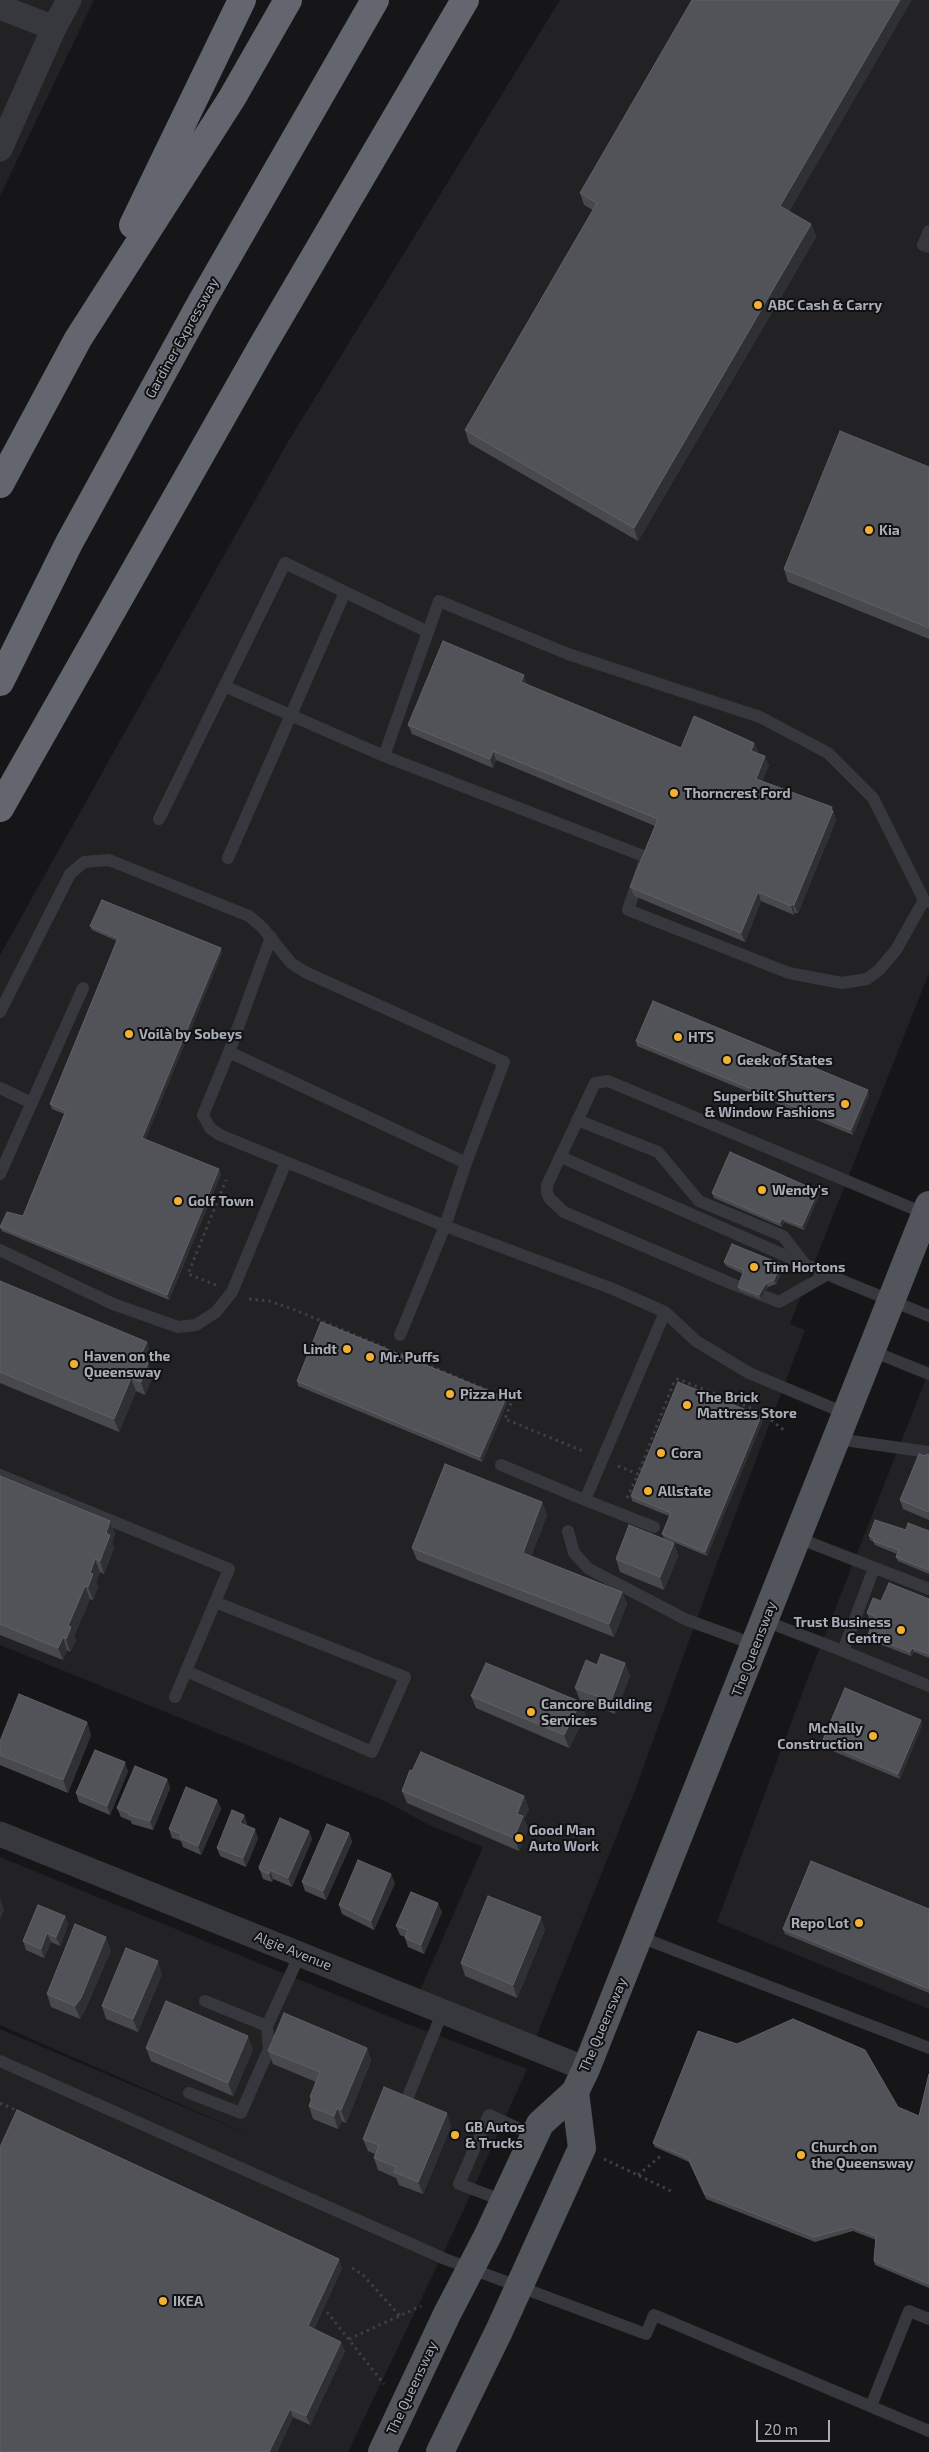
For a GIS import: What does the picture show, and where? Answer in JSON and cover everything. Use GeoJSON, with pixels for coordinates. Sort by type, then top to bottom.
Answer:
{"type":"FeatureCollection","features":[{"type":"Feature","properties":{"kind":"highway"},"geometry":{"type":"LineString","coordinates":[[0,484],[78,339],[242,0]]}},
{"type":"Feature","properties":{"kind":"highway"},"geometry":{"type":"LineString","coordinates":[[78,339],[232,98],[288,0]]}},
{"type":"Feature","properties":{"kind":"highway","name":"Gardiner Expressway"},"geometry":{"type":"LineString","coordinates":[[0,682],[69,543],[197,310],[375,0]]}},
{"type":"Feature","properties":{"kind":"highway"},"geometry":{"type":"LineString","coordinates":[[0,808],[254,360],[465,0]]}},
{"type":"Feature","properties":{"kind":"main road","name":"The Queensway"},"geometry":{"type":"LineString","coordinates":[[382,2452],[540,2124],[581,2081],[640,1937],[927,1210]]}},
{"type":"Feature","properties":{"kind":"main road","name":"The Queensway"},"geometry":{"type":"LineString","coordinates":[[581,2081],[582,2148]]}},
{"type":"Feature","properties":{"kind":"main road"},"geometry":{"type":"LineString","coordinates":[[440,2452],[582,2148]]}},
{"type":"Feature","properties":{"kind":"street"},"geometry":{"type":"LineString","coordinates":[[0,149],[68,0]]}},
{"type":"Feature","properties":{"kind":"street"},"geometry":{"type":"LineString","coordinates":[[0,7],[54,28]]}},
{"type":"Feature","properties":{"kind":"street","name":"Algie Avenue"},"geometry":{"type":"LineString","coordinates":[[0,1834],[443,2011],[581,2081]]}},
{"type":"Feature","properties":{"kind":"lane"},"geometry":{"type":"LineString","coordinates":[[929,231],[923,245],[929,247]]}},
{"type":"Feature","properties":{"kind":"lane"},"geometry":{"type":"LineString","coordinates":[[159,819],[285,563],[428,632]]}},
{"type":"Feature","properties":{"kind":"lane"},"geometry":{"type":"LineString","coordinates":[[228,858],[345,592]]}},
{"type":"Feature","properties":{"kind":"lane"},"geometry":{"type":"LineString","coordinates":[[224,686],[384,756],[646,857],[628,910],[789,973],[842,983],[867,979],[879,970],[896,950],[926,901],[874,798],[828,753],[760,717],[568,654],[439,601],[384,756]]}},
{"type":"Feature","properties":{"kind":"lane"},"geometry":{"type":"LineString","coordinates":[[0,1012],[70,874],[84,862],[110,860],[249,916],[271,937],[291,963],[305,972],[504,1062],[466,1162],[445,1226],[400,1335]]}},
{"type":"Feature","properties":{"kind":"lane"},"geometry":{"type":"LineString","coordinates":[[271,937],[230,1052],[204,1108],[204,1122],[210,1128],[220,1135],[286,1162],[445,1226],[613,1289],[665,1312],[696,1341],[749,1373],[847,1414]]}},
{"type":"Feature","properties":{"kind":"lane"},"geometry":{"type":"LineString","coordinates":[[0,1174],[83,988]]}},
{"type":"Feature","properties":{"kind":"lane"},"geometry":{"type":"LineString","coordinates":[[230,1052],[466,1162]]}},
{"type":"Feature","properties":{"kind":"lane"},"geometry":{"type":"LineString","coordinates":[[828,1274],[779,1302],[564,1212],[547,1193],[548,1185],[596,1083],[608,1081],[927,1210]]}},
{"type":"Feature","properties":{"kind":"lane"},"geometry":{"type":"LineString","coordinates":[[0,1088],[32,1103]]}},
{"type":"Feature","properties":{"kind":"lane"},"geometry":{"type":"LineString","coordinates":[[578,1120],[658,1152],[699,1201],[783,1236],[806,1265]]}},
{"type":"Feature","properties":{"kind":"lane"},"geometry":{"type":"LineString","coordinates":[[560,1157],[806,1265],[929,1316]]}},
{"type":"Feature","properties":{"kind":"lane"},"geometry":{"type":"LineString","coordinates":[[0,1250],[113,1304],[178,1327],[196,1325],[216,1312],[232,1292],[286,1162]]}},
{"type":"Feature","properties":{"kind":"lane"},"geometry":{"type":"LineString","coordinates":[[585,1500],[665,1312]]}},
{"type":"Feature","properties":{"kind":"lane"},"geometry":{"type":"LineString","coordinates":[[872,1351],[929,1374]]}},
{"type":"Feature","properties":{"kind":"lane"},"geometry":{"type":"LineString","coordinates":[[837,1439],[929,1452]]}},
{"type":"Feature","properties":{"kind":"lane"},"geometry":{"type":"LineString","coordinates":[[501,1465],[654,1527]]}},
{"type":"Feature","properties":{"kind":"lane"},"geometry":{"type":"LineString","coordinates":[[0,1474],[229,1569],[175,1697]]}},
{"type":"Feature","properties":{"kind":"lane"},"geometry":{"type":"LineString","coordinates":[[568,1531],[574,1552],[589,1569],[687,1620],[843,1651],[929,1686]]}},
{"type":"Feature","properties":{"kind":"lane"},"geometry":{"type":"LineString","coordinates":[[798,1538],[929,1589]]}},
{"type":"Feature","properties":{"kind":"lane"},"geometry":{"type":"LineString","coordinates":[[843,1651],[874,1568]]}},
{"type":"Feature","properties":{"kind":"lane"},"geometry":{"type":"LineString","coordinates":[[186,1671],[372,1752],[405,1677],[215,1602]]}},
{"type":"Feature","properties":{"kind":"lane"},"geometry":{"type":"LineString","coordinates":[[640,1937],[929,2048]]}},
{"type":"Feature","properties":{"kind":"lane"},"geometry":{"type":"LineString","coordinates":[[189,2093],[241,2113],[269,2048],[267,2026],[300,1954]]}},
{"type":"Feature","properties":{"kind":"lane"},"geometry":{"type":"LineString","coordinates":[[205,2001],[267,2026]]}},
{"type":"Feature","properties":{"kind":"lane"},"geometry":{"type":"LineString","coordinates":[[407,2099],[443,2011]]}},
{"type":"Feature","properties":{"kind":"lane"},"geometry":{"type":"LineString","coordinates":[[1,2062],[470,2269],[646,2334],[654,2316],[929,2431]]}},
{"type":"Feature","properties":{"kind":"lane"},"geometry":{"type":"LineString","coordinates":[[504,2201],[459,2184],[489,2116],[535,2136]]}},
{"type":"Feature","properties":{"kind":"lane"},"geometry":{"type":"LineString","coordinates":[[871,2406],[909,2311],[929,2320]]}},
{"type":"Feature","properties":{"kind":"path"},"geometry":{"type":"LineString","coordinates":[[226,1180],[188,1274],[232,1292],[296,1310],[512,1400],[505,1419],[638,1474]]}},
{"type":"Feature","properties":{"kind":"path"},"geometry":{"type":"LineString","coordinates":[[627,1499],[674,1382],[678,1379],[761,1412],[785,1431]]}},
{"type":"Feature","properties":{"kind":"path"},"geometry":{"type":"LineString","coordinates":[[0,2103],[25,2115]]}},
{"type":"Feature","properties":{"kind":"path"},"geometry":{"type":"LineString","coordinates":[[582,2148],[671,2191]]}},
{"type":"Feature","properties":{"kind":"path"},"geometry":{"type":"LineString","coordinates":[[638,2175],[662,2156]]}},
{"type":"Feature","properties":{"kind":"path"},"geometry":{"type":"LineString","coordinates":[[352,2268],[363,2275],[400,2316]]}},
{"type":"Feature","properties":{"kind":"path"},"geometry":{"type":"LineString","coordinates":[[349,2339],[422,2305]]}},
{"type":"Feature","properties":{"kind":"path"},"geometry":{"type":"LineString","coordinates":[[327,2312],[384,2384]]}},
{"type":"Feature","properties":{"kind":"shaded area"},"geometry":{"type":"Polygon","coordinates":[[[0,0],[94,0],[0,196],[0,0]]]}},
{"type":"Feature","properties":{"kind":"shaded area"},"geometry":{"type":"Polygon","coordinates":[[[560,0],[929,0],[929,973],[790,1324],[805,1330],[717,1563],[637,1785],[534,2042],[417,1997],[483,1847],[429,1825],[385,1801],[0,1645],[0,955],[286,445],[560,0]]]}},
{"type":"Feature","properties":{"kind":"shaded area"},"geometry":{"type":"Polygon","coordinates":[[[929,1371],[929,2009],[717,1922],[809,1675],[929,1371]]]}},
{"type":"Feature","properties":{"kind":"shaded area","name":"IKEA"},"geometry":{"type":"Polygon","coordinates":[[[0,1857],[405,2023],[527,2069],[459,2220],[348,2452],[0,2452],[0,2029],[264,2141],[0,2025],[0,1857]]]}},
{"type":"Feature","properties":{"kind":"building"},"geometry":{"type":"Polygon","coordinates":[[[692,0],[900,0],[780,206],[811,224],[634,528],[465,430],[597,203],[580,193],[692,0]]]}},
{"type":"Feature","properties":{"kind":"building","name":"Kia"},"geometry":{"type":"Polygon","coordinates":[[[840,431],[929,467],[929,628],[784,569],[840,431]]]}},
{"type":"Feature","properties":{"kind":"building","name":"Thorncrest Ford"},"geometry":{"type":"Polygon","coordinates":[[[443,641],[524,675],[521,682],[681,748],[694,716],[754,743],[751,751],[765,756],[756,779],[832,807],[831,810],[833,811],[794,905],[792,904],[791,906],[758,892],[741,933],[630,887],[658,819],[493,751],[490,759],[408,725],[443,641]]]}},
{"type":"Feature","properties":{"kind":"building"},"geometry":{"type":"Polygon","coordinates":[[[102,900],[221,948],[142,1138],[219,1169],[167,1295],[0,1227],[7,1212],[23,1216],[66,1111],[50,1104],[118,938],[90,926],[102,900]]]}},
{"type":"Feature","properties":{"kind":"building"},"geometry":{"type":"Polygon","coordinates":[[[653,1001],[868,1090],[851,1130],[636,1041],[653,1001]]]}},
{"type":"Feature","properties":{"kind":"building","name":"Wendy's"},"geometry":{"type":"Polygon","coordinates":[[[730,1152],[818,1191],[802,1226],[782,1218],[780,1223],[712,1193],[730,1152]]]}},
{"type":"Feature","properties":{"kind":"building","name":"Tim Hortons"},"geometry":{"type":"Polygon","coordinates":[[[732,1244],[781,1264],[774,1280],[766,1283],[759,1295],[738,1287],[744,1270],[724,1262],[732,1244]]]}},
{"type":"Feature","properties":{"kind":"building","name":"Haven on the Queensway"},"geometry":{"type":"Polygon","coordinates":[[[0,1281],[147,1342],[139,1359],[148,1363],[141,1382],[131,1378],[114,1419],[0,1372],[0,1281]]]}},
{"type":"Feature","properties":{"kind":"building"},"geometry":{"type":"Polygon","coordinates":[[[321,1322],[506,1398],[480,1457],[297,1381],[321,1322]]]}},
{"type":"Feature","properties":{"kind":"building"},"geometry":{"type":"Polygon","coordinates":[[[678,1382],[761,1416],[705,1552],[662,1534],[671,1513],[631,1496],[678,1382]]]}},
{"type":"Feature","properties":{"kind":"building"},"geometry":{"type":"Polygon","coordinates":[[[919,1454],[929,1455],[929,1512],[900,1500],[919,1454]]]}},
{"type":"Feature","properties":{"kind":"building"},"geometry":{"type":"Polygon","coordinates":[[[445,1464],[542,1502],[523,1553],[622,1592],[609,1624],[412,1548],[445,1464]]]}},
{"type":"Feature","properties":{"kind":"building"},"geometry":{"type":"Polygon","coordinates":[[[0,1476],[110,1521],[106,1533],[110,1535],[100,1561],[95,1559],[90,1573],[93,1574],[88,1587],[85,1586],[68,1626],[71,1627],[66,1639],[63,1637],[58,1648],[0,1624],[0,1476]]]}},
{"type":"Feature","properties":{"kind":"building"},"geometry":{"type":"Polygon","coordinates":[[[875,1520],[906,1530],[908,1523],[929,1531],[929,1570],[896,1557],[899,1550],[873,1541],[874,1538],[869,1536],[875,1520]]]}},
{"type":"Feature","properties":{"kind":"building"},"geometry":{"type":"Polygon","coordinates":[[[629,1525],[674,1543],[660,1577],[616,1559],[629,1525]]]}},
{"type":"Feature","properties":{"kind":"building","name":"Trust Business Centre"},"geometry":{"type":"Polygon","coordinates":[[[889,1583],[929,1599],[929,1654],[912,1648],[910,1652],[868,1635],[875,1616],[867,1613],[873,1598],[881,1601],[889,1583]]]}},
{"type":"Feature","properties":{"kind":"building"},"geometry":{"type":"Polygon","coordinates":[[[601,1654],[625,1663],[611,1701],[575,1688],[586,1660],[597,1665],[601,1654]]]}},
{"type":"Feature","properties":{"kind":"building","name":"Cancore Building Services"},"geometry":{"type":"Polygon","coordinates":[[[486,1663],[581,1702],[564,1735],[471,1696],[486,1663]]]}},
{"type":"Feature","properties":{"kind":"building","name":"McNally Construction"},"geometry":{"type":"Polygon","coordinates":[[[845,1688],[921,1720],[898,1774],[822,1742],[845,1688]]]}},
{"type":"Feature","properties":{"kind":"building"},"geometry":{"type":"Polygon","coordinates":[[[19,1694],[87,1722],[63,1780],[0,1755],[0,1741],[19,1694]]]}},
{"type":"Feature","properties":{"kind":"building"},"geometry":{"type":"Polygon","coordinates":[[[95,1750],[125,1762],[107,1806],[76,1793],[95,1750]]]}},
{"type":"Feature","properties":{"kind":"building"},"geometry":{"type":"Polygon","coordinates":[[[421,1752],[524,1796],[517,1814],[523,1816],[514,1838],[402,1791],[410,1770],[412,1771],[421,1752]]]}},
{"type":"Feature","properties":{"kind":"building"},"geometry":{"type":"Polygon","coordinates":[[[135,1766],[167,1779],[150,1821],[129,1815],[129,1813],[117,1808],[135,1766]]]}},
{"type":"Feature","properties":{"kind":"building"},"geometry":{"type":"Polygon","coordinates":[[[186,1787],[217,1800],[198,1846],[180,1838],[181,1834],[169,1829],[186,1787]]]}},
{"type":"Feature","properties":{"kind":"building"},"geometry":{"type":"Polygon","coordinates":[[[232,1810],[244,1815],[240,1823],[255,1829],[243,1858],[217,1848],[232,1810]]]}},
{"type":"Feature","properties":{"kind":"building"},"geometry":{"type":"Polygon","coordinates":[[[280,1818],[309,1831],[288,1878],[270,1870],[269,1874],[260,1870],[259,1867],[280,1818]]]}},
{"type":"Feature","properties":{"kind":"building"},"geometry":{"type":"Polygon","coordinates":[[[327,1824],[349,1833],[323,1891],[302,1882],[327,1824]]]}},
{"type":"Feature","properties":{"kind":"building"},"geometry":{"type":"Polygon","coordinates":[[[358,1860],[391,1874],[371,1921],[339,1905],[358,1860]]]}},
{"type":"Feature","properties":{"kind":"building","name":"Repo Lot"},"geometry":{"type":"Polygon","coordinates":[[[811,1861],[929,1909],[929,1989],[783,1929],[811,1861]]]}},
{"type":"Feature","properties":{"kind":"building"},"geometry":{"type":"Polygon","coordinates":[[[411,1892],[438,1903],[421,1945],[405,1938],[408,1930],[396,1926],[411,1892]]]}},
{"type":"Feature","properties":{"kind":"building"},"geometry":{"type":"Polygon","coordinates":[[[488,1896],[541,1917],[513,1985],[461,1963],[488,1896]]]}},
{"type":"Feature","properties":{"kind":"building"},"geometry":{"type":"Polygon","coordinates":[[[38,1905],[65,1916],[56,1937],[47,1933],[41,1949],[23,1941],[38,1905]]]}},
{"type":"Feature","properties":{"kind":"building"},"geometry":{"type":"Polygon","coordinates":[[[75,1924],[106,1937],[81,1998],[75,2006],[47,1994],[75,1924]]]}},
{"type":"Feature","properties":{"kind":"building"},"geometry":{"type":"Polygon","coordinates":[[[126,1948],[158,1961],[133,2019],[102,2006],[126,1948]]]}},
{"type":"Feature","properties":{"kind":"building"},"geometry":{"type":"Polygon","coordinates":[[[166,2001],[248,2036],[228,2083],[146,2048],[166,2001]]]}},
{"type":"Feature","properties":{"kind":"building"},"geometry":{"type":"Polygon","coordinates":[[[284,2013],[367,2048],[341,2110],[337,2108],[334,2116],[309,2106],[312,2098],[310,2097],[320,2072],[268,2051],[284,2013]]]}},
{"type":"Feature","properties":{"kind":"building","name":"Church on the Queensway"},"geometry":{"type":"Polygon","coordinates":[[[793,2019],[865,2050],[898,2107],[919,2116],[929,2074],[929,2284],[874,2261],[876,2236],[851,2227],[814,2237],[705,2194],[688,2158],[653,2143],[698,2031],[737,2044],[793,2019]]]}},
{"type":"Feature","properties":{"kind":"building"},"geometry":{"type":"Polygon","coordinates":[[[384,2087],[447,2113],[418,2182],[394,2172],[396,2167],[374,2158],[379,2145],[363,2139],[384,2087]]]}},
{"type":"Feature","properties":{"kind":"building","name":"IKEA"},"geometry":{"type":"Polygon","coordinates":[[[17,2110],[339,2259],[308,2326],[341,2342],[306,2416],[290,2409],[269,2452],[0,2452],[0,2147],[17,2110]]]}},
{"type":"Feature","properties":{"kind":"place","name":"ABC Cash & Carry"},"geometry":{"type":"Point","coordinates":[758,305]}},
{"type":"Feature","properties":{"kind":"place","name":"Kia"},"geometry":{"type":"Point","coordinates":[869,530]}},
{"type":"Feature","properties":{"kind":"place","name":"Thorncrest Ford"},"geometry":{"type":"Point","coordinates":[674,793]}},
{"type":"Feature","properties":{"kind":"place","name":"Voilà by Sobeys"},"geometry":{"type":"Point","coordinates":[129,1034]}},
{"type":"Feature","properties":{"kind":"place","name":"HTS"},"geometry":{"type":"Point","coordinates":[678,1037]}},
{"type":"Feature","properties":{"kind":"place","name":"Geek of States"},"geometry":{"type":"Point","coordinates":[727,1060]}},
{"type":"Feature","properties":{"kind":"place","name":"Superbilt Shutters & Window Fashions"},"geometry":{"type":"Point","coordinates":[845,1104]}},
{"type":"Feature","properties":{"kind":"place","name":"Wendy's"},"geometry":{"type":"Point","coordinates":[762,1190]}},
{"type":"Feature","properties":{"kind":"place","name":"Golf Town"},"geometry":{"type":"Point","coordinates":[178,1201]}},
{"type":"Feature","properties":{"kind":"place","name":"Tim Hortons"},"geometry":{"type":"Point","coordinates":[754,1267]}},
{"type":"Feature","properties":{"kind":"place","name":"Lindt"},"geometry":{"type":"Point","coordinates":[347,1349]}},
{"type":"Feature","properties":{"kind":"place","name":"Mr. Puffs"},"geometry":{"type":"Point","coordinates":[370,1357]}},
{"type":"Feature","properties":{"kind":"place","name":"Haven on the Queensway"},"geometry":{"type":"Point","coordinates":[74,1364]}},
{"type":"Feature","properties":{"kind":"place","name":"Pizza Hut"},"geometry":{"type":"Point","coordinates":[450,1394]}},
{"type":"Feature","properties":{"kind":"place","name":"The Brick Mattress Store"},"geometry":{"type":"Point","coordinates":[687,1405]}},
{"type":"Feature","properties":{"kind":"place","name":"Cora"},"geometry":{"type":"Point","coordinates":[661,1453]}},
{"type":"Feature","properties":{"kind":"place","name":"Allstate"},"geometry":{"type":"Point","coordinates":[648,1491]}},
{"type":"Feature","properties":{"kind":"place","name":"Trust Business Centre"},"geometry":{"type":"Point","coordinates":[901,1630]}},
{"type":"Feature","properties":{"kind":"place","name":"Cancore Building Services"},"geometry":{"type":"Point","coordinates":[531,1712]}},
{"type":"Feature","properties":{"kind":"place","name":"McNally Construction"},"geometry":{"type":"Point","coordinates":[873,1736]}},
{"type":"Feature","properties":{"kind":"place","name":"Good Man Auto Work"},"geometry":{"type":"Point","coordinates":[519,1838]}},
{"type":"Feature","properties":{"kind":"place","name":"Repo Lot"},"geometry":{"type":"Point","coordinates":[859,1923]}},
{"type":"Feature","properties":{"kind":"place","name":"GB Autos & Trucks"},"geometry":{"type":"Point","coordinates":[455,2135]}},
{"type":"Feature","properties":{"kind":"place","name":"Church on the Queensway"},"geometry":{"type":"Point","coordinates":[801,2155]}},
{"type":"Feature","properties":{"kind":"place","name":"IKEA"},"geometry":{"type":"Point","coordinates":[163,2301]}}]}
